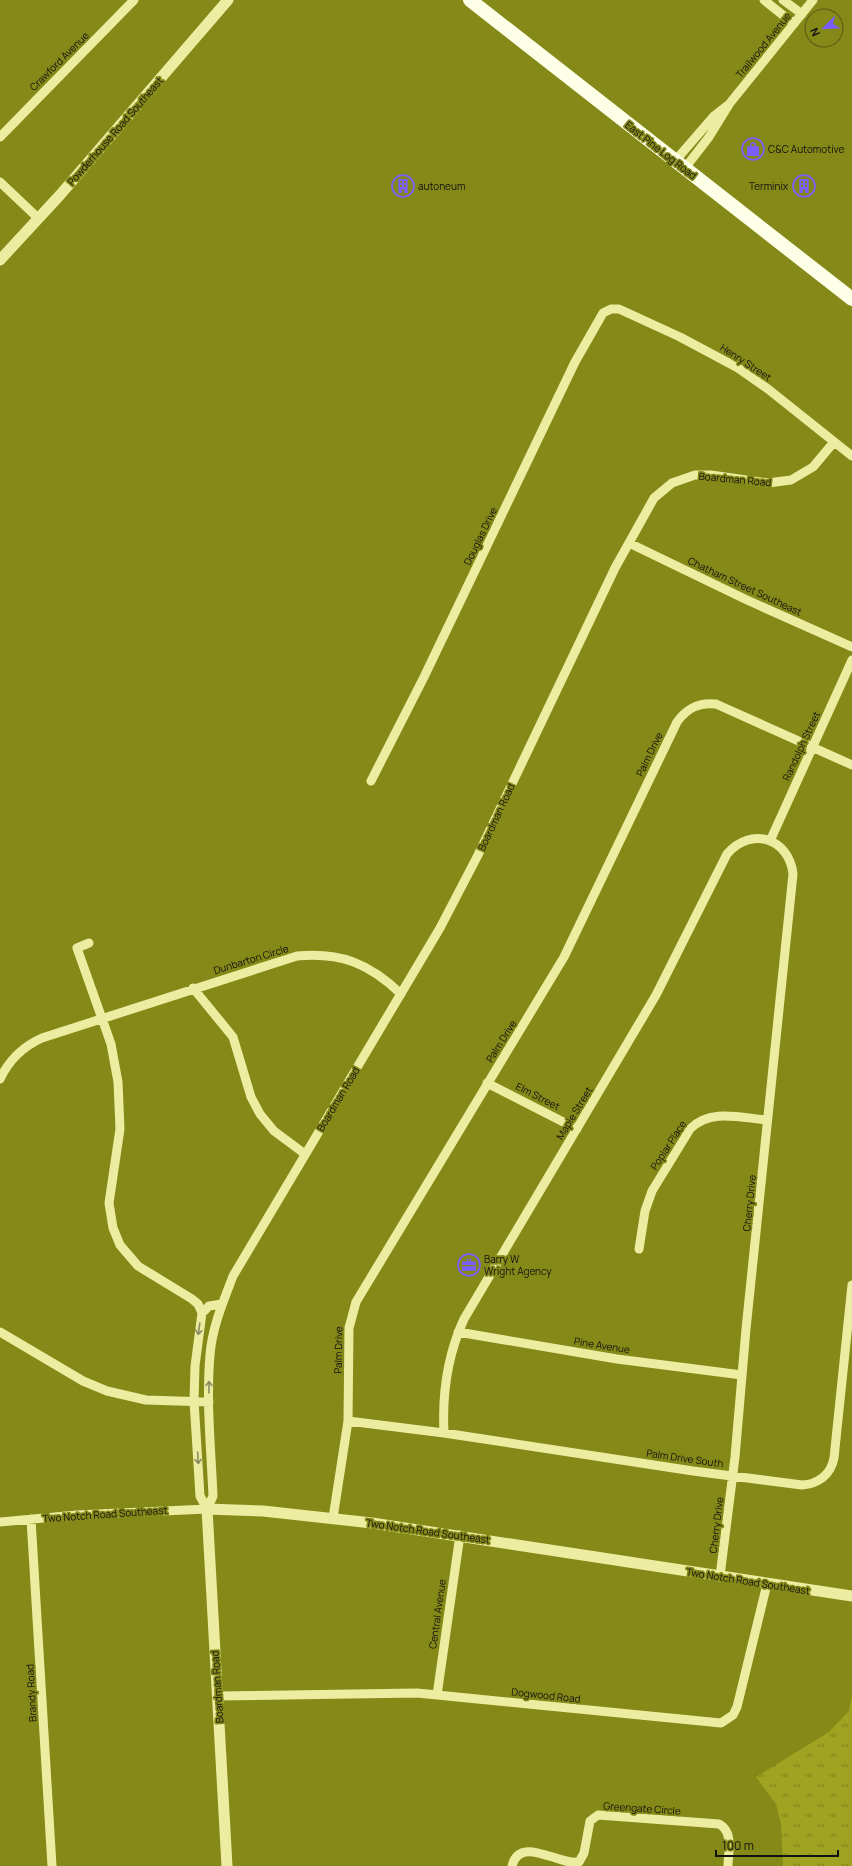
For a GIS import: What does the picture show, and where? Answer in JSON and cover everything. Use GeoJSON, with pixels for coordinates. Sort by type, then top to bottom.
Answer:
{"type":"FeatureCollection","features":[{"type":"Feature","properties":{"kind":"main road","name":"East Pine Log Road"},"geometry":{"type":"LineString","coordinates":[[470,0],[852,299]]}},
{"type":"Feature","properties":{"kind":"street","name":"Crawford Avenue"},"geometry":{"type":"LineString","coordinates":[[0,137],[134,0]]}},
{"type":"Feature","properties":{"kind":"street","name":"Powderhouse Road Southeast"},"geometry":{"type":"LineString","coordinates":[[0,260],[228,0]]}},
{"type":"Feature","properties":{"kind":"street"},"geometry":{"type":"LineString","coordinates":[[764,0],[794,24]]}},
{"type":"Feature","properties":{"kind":"street"},"geometry":{"type":"LineString","coordinates":[[783,0],[802,14]]}},
{"type":"Feature","properties":{"kind":"street","name":"Trailwood Avenue"},"geometry":{"type":"LineString","coordinates":[[680,165],[714,116],[730,103],[813,0]]}},
{"type":"Feature","properties":{"kind":"street"},"geometry":{"type":"LineString","coordinates":[[0,182],[38,218]]}},
{"type":"Feature","properties":{"kind":"street","name":"Henry Street"},"geometry":{"type":"LineString","coordinates":[[615,308],[680,337],[733,365],[768,389],[852,456]]}},
{"type":"Feature","properties":{"kind":"street","name":"Douglas Drive"},"geometry":{"type":"LineString","coordinates":[[371,780],[424,677],[575,362],[600,316],[606,310],[615,308]]}},
{"type":"Feature","properties":{"kind":"street","name":"Boardman Road"},"geometry":{"type":"LineString","coordinates":[[227,1866],[208,1509],[213,1496],[210,1354],[222,1304],[233,1276],[440,928],[478,855],[629,543],[654,498],[672,483],[687,477],[703,475],[749,482],[784,482],[798,477],[810,470],[834,442]]}},
{"type":"Feature","properties":{"kind":"street","name":"Chatham Street Southeast"},"geometry":{"type":"LineString","coordinates":[[629,543],[747,600],[852,647]]}},
{"type":"Feature","properties":{"kind":"street","name":"Randolph Street"},"geometry":{"type":"LineString","coordinates":[[770,841],[852,660]]}},
{"type":"Feature","properties":{"kind":"street","name":"Palm Drive"},"geometry":{"type":"LineString","coordinates":[[333,1518],[348,1421],[349,1328],[356,1302],[564,957],[649,779],[682,715],[698,705],[716,704],[762,723],[812,748]]}},
{"type":"Feature","properties":{"kind":"street"},"geometry":{"type":"LineString","coordinates":[[812,748],[852,765]]}},
{"type":"Feature","properties":{"kind":"street","name":"Maple Street"},"geometry":{"type":"LineString","coordinates":[[444,1433],[445,1386],[453,1346],[458,1332],[656,996],[727,854],[735,845],[746,840],[758,838],[770,841]]}},
{"type":"Feature","properties":{"kind":"street","name":"Cherry Drive"},"geometry":{"type":"LineString","coordinates":[[720,1576],[733,1476],[767,1120],[793,874],[791,862],[785,852],[770,841]]}},
{"type":"Feature","properties":{"kind":"street"},"geometry":{"type":"LineString","coordinates":[[89,943],[77,948],[102,1018],[116,1067],[120,1098],[120,1129],[110,1203],[113,1228],[120,1245],[135,1263],[192,1299],[198,1304],[202,1312],[209,1306],[222,1304]]}},
{"type":"Feature","properties":{"kind":"street","name":"Dunbarton Circle"},"geometry":{"type":"LineString","coordinates":[[0,1079],[14,1057],[34,1041],[193,988],[296,956],[325,954],[349,960],[365,967],[386,981],[401,994]]}},
{"type":"Feature","properties":{"kind":"street"},"geometry":{"type":"LineString","coordinates":[[193,988],[233,1037],[251,1097],[260,1114],[274,1131],[305,1154]]}},
{"type":"Feature","properties":{"kind":"street","name":"Elm Street"},"geometry":{"type":"LineString","coordinates":[[487,1083],[578,1129]]}},
{"type":"Feature","properties":{"kind":"street","name":"Poplar Place"},"geometry":{"type":"LineString","coordinates":[[638,1249],[645,1211],[650,1196],[690,1128],[699,1121],[717,1116],[767,1120]]}},
{"type":"Feature","properties":{"kind":"street","name":"Palm Drive South"},"geometry":{"type":"LineString","coordinates":[[348,1421],[444,1433],[733,1476],[808,1484],[818,1481],[830,1469],[834,1458],[852,1285]]}},
{"type":"Feature","properties":{"kind":"street","name":"Boardman Road"},"geometry":{"type":"LineString","coordinates":[[202,1312],[195,1366],[194,1401],[200,1496],[208,1509]]}},
{"type":"Feature","properties":{"kind":"street"},"geometry":{"type":"LineString","coordinates":[[0,1332],[77,1377],[107,1391],[146,1400],[210,1402]]}},
{"type":"Feature","properties":{"kind":"street","name":"Pine Avenue"},"geometry":{"type":"LineString","coordinates":[[458,1332],[624,1360],[742,1375]]}},
{"type":"Feature","properties":{"kind":"street","name":"Two Notch Road Southeast"},"geometry":{"type":"LineString","coordinates":[[0,1522],[77,1515],[208,1509],[263,1511],[333,1518],[460,1535],[767,1584],[852,1596]]}},
{"type":"Feature","properties":{"kind":"street","name":"Brandy Road"},"geometry":{"type":"LineString","coordinates":[[31,1519],[52,1866]]}},
{"type":"Feature","properties":{"kind":"street","name":"Central Avenue"},"geometry":{"type":"LineString","coordinates":[[437,1695],[460,1535]]}},
{"type":"Feature","properties":{"kind":"street","name":"Dogwood Road"},"geometry":{"type":"LineString","coordinates":[[218,1696],[365,1693],[437,1695],[721,1723],[730,1718],[737,1707],[767,1584]]}},
{"type":"Feature","properties":{"kind":"street","name":"Greengate Circle"},"geometry":{"type":"LineString","coordinates":[[512,1866],[514,1858],[519,1854],[527,1852],[568,1863],[579,1862],[584,1853],[590,1821],[598,1816],[719,1824],[726,1828],[729,1835],[728,1866]]}},
{"type":"Feature","properties":{"kind":"green space"},"geometry":{"type":"Polygon","coordinates":[[[852,1695],[852,1866],[783,1866],[781,1824],[776,1804],[756,1777],[829,1732],[849,1711],[852,1695]]]}},
{"type":"Feature","properties":{"kind":"place","name":"C&C Automotive"},"geometry":{"type":"Point","coordinates":[753,149]}},
{"type":"Feature","properties":{"kind":"place","name":"autoneum"},"geometry":{"type":"Point","coordinates":[403,186]}},
{"type":"Feature","properties":{"kind":"place","name":"Terminix"},"geometry":{"type":"Point","coordinates":[804,186]}},
{"type":"Feature","properties":{"kind":"place","name":"Barry W Wright Agency"},"geometry":{"type":"Point","coordinates":[469,1265]}}]}
